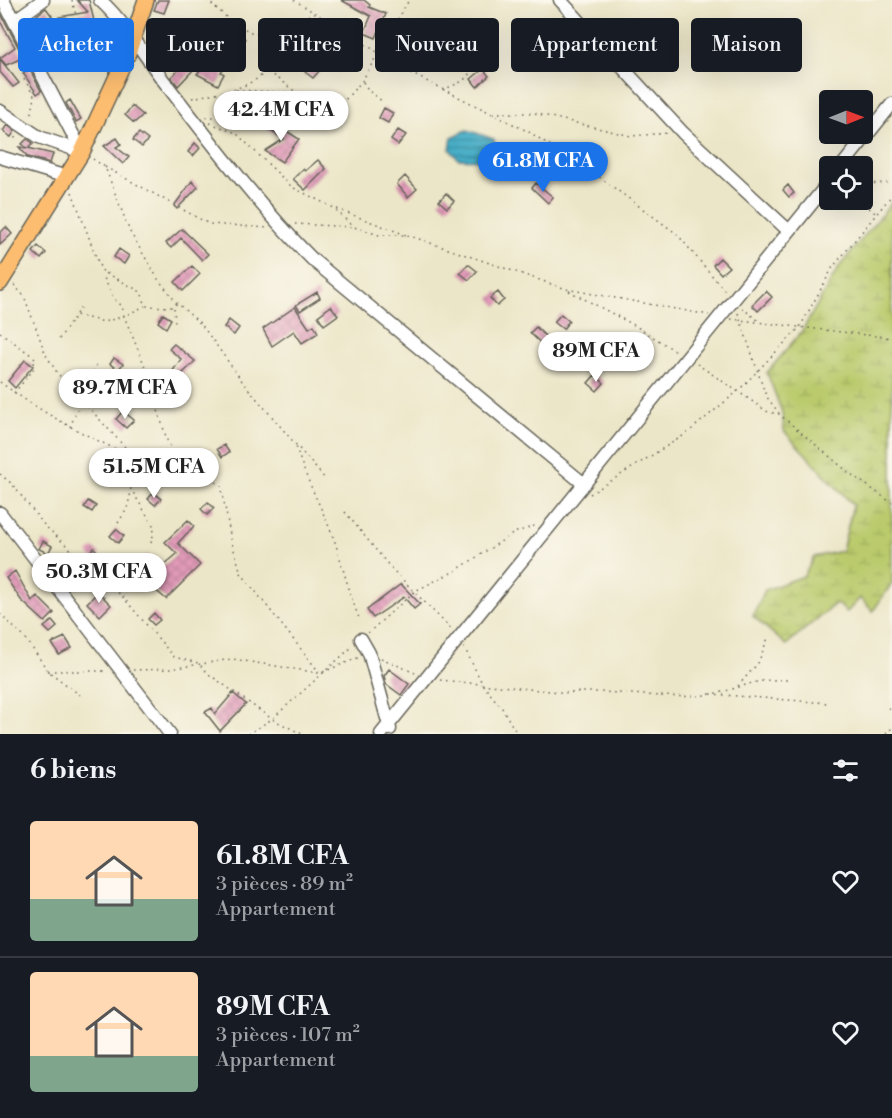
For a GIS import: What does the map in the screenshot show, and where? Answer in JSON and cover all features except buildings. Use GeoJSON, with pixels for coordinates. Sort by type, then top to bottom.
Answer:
{"type":"FeatureCollection","features":[{"type":"Feature","properties":{"kind":"main road"},"geometry":{"type":"LineString","coordinates":[[134,37],[146,0]]}},
{"type":"Feature","properties":{"kind":"main road"},"geometry":{"type":"LineString","coordinates":[[1,278],[82,152],[118,72]]}},
{"type":"Feature","properties":{"kind":"street"},"geometry":{"type":"LineString","coordinates":[[3,0],[9,17],[82,152]]}},
{"type":"Feature","properties":{"kind":"street"},"geometry":{"type":"LineString","coordinates":[[9,17],[43,0]]}},
{"type":"Feature","properties":{"kind":"street"},"geometry":{"type":"LineString","coordinates":[[100,0],[115,18]]}},
{"type":"Feature","properties":{"kind":"street"},"geometry":{"type":"LineString","coordinates":[[560,0],[683,133],[789,231]]}},
{"type":"Feature","properties":{"kind":"street"},"geometry":{"type":"LineString","coordinates":[[134,41],[279,226],[314,261],[584,484]]}},
{"type":"Feature","properties":{"kind":"street"},"geometry":{"type":"LineString","coordinates":[[850,156],[892,104]]}},
{"type":"Feature","properties":{"kind":"street"},"geometry":{"type":"LineString","coordinates":[[0,111],[39,137],[82,152]]}},
{"type":"Feature","properties":{"kind":"street"},"geometry":{"type":"LineString","coordinates":[[0,157],[67,177]]}},
{"type":"Feature","properties":{"kind":"street"},"geometry":{"type":"LineString","coordinates":[[387,731],[459,637],[819,194]]}},
{"type":"Feature","properties":{"kind":"street"},"geometry":{"type":"LineString","coordinates":[[0,513],[170,734]]}},
{"type":"Feature","properties":{"kind":"street"},"geometry":{"type":"LineString","coordinates":[[361,639],[369,653],[387,731]]}},
{"type":"Feature","properties":{"kind":"path"},"geometry":{"type":"LineString","coordinates":[[72,0],[76,15]]}},
{"type":"Feature","properties":{"kind":"path"},"geometry":{"type":"LineString","coordinates":[[207,0],[224,15],[251,32],[258,34]]}},
{"type":"Feature","properties":{"kind":"path"},"geometry":{"type":"LineString","coordinates":[[294,0],[326,18]]}},
{"type":"Feature","properties":{"kind":"path"},"geometry":{"type":"LineString","coordinates":[[399,18],[409,0]]}},
{"type":"Feature","properties":{"kind":"path"},"geometry":{"type":"LineString","coordinates":[[307,18],[315,11]]}},
{"type":"Feature","properties":{"kind":"path"},"geometry":{"type":"LineString","coordinates":[[192,118],[266,117],[326,122],[339,110],[362,81],[375,60]]}},
{"type":"Feature","properties":{"kind":"path"},"geometry":{"type":"LineString","coordinates":[[179,101],[253,84],[268,72],[302,97],[326,122]]}},
{"type":"Feature","properties":{"kind":"path"},"geometry":{"type":"LineString","coordinates":[[409,72],[529,132],[655,216],[677,234],[733,300],[762,323]]}},
{"type":"Feature","properties":{"kind":"path"},"geometry":{"type":"LineString","coordinates":[[442,90],[463,81],[470,73]]}},
{"type":"Feature","properties":{"kind":"path"},"geometry":{"type":"LineString","coordinates":[[0,129],[13,139],[32,116],[35,97],[24,79]]}},
{"type":"Feature","properties":{"kind":"path"},"geometry":{"type":"LineString","coordinates":[[362,81],[369,91],[383,102]]}},
{"type":"Feature","properties":{"kind":"path"},"geometry":{"type":"LineString","coordinates":[[232,90],[297,93]]}},
{"type":"Feature","properties":{"kind":"path"},"geometry":{"type":"LineString","coordinates":[[302,97],[327,100],[339,110]]}},
{"type":"Feature","properties":{"kind":"path"},"geometry":{"type":"LineString","coordinates":[[492,113],[534,113],[631,136],[683,133]]}},
{"type":"Feature","properties":{"kind":"path"},"geometry":{"type":"LineString","coordinates":[[192,118],[236,133],[292,187],[334,208],[566,289],[741,321],[892,338]]}},
{"type":"Feature","properties":{"kind":"path"},"geometry":{"type":"LineString","coordinates":[[82,152],[209,224],[252,229],[301,224],[354,227],[379,235],[407,235]]}},
{"type":"Feature","properties":{"kind":"path"},"geometry":{"type":"LineString","coordinates":[[105,167],[129,232],[177,303],[201,324],[245,385],[326,480]]}},
{"type":"Feature","properties":{"kind":"path"},"geometry":{"type":"LineString","coordinates":[[67,177],[101,270],[141,292],[146,306]]}},
{"type":"Feature","properties":{"kind":"path"},"geometry":{"type":"LineString","coordinates":[[873,184],[892,183]]}},
{"type":"Feature","properties":{"kind":"path"},"geometry":{"type":"LineString","coordinates":[[334,208],[354,227]]}},
{"type":"Feature","properties":{"kind":"path"},"geometry":{"type":"LineString","coordinates":[[872,210],[875,213]]}},
{"type":"Feature","properties":{"kind":"path"},"geometry":{"type":"LineString","coordinates":[[106,273],[104,279],[114,299],[122,306],[144,364],[166,440],[176,458],[169,471]]}},
{"type":"Feature","properties":{"kind":"path"},"geometry":{"type":"LineString","coordinates":[[1,278],[18,288],[24,296],[46,355],[58,374],[134,456]]}},
{"type":"Feature","properties":{"kind":"path"},"geometry":{"type":"LineString","coordinates":[[566,289],[634,325],[768,412],[779,414]]}},
{"type":"Feature","properties":{"kind":"path"},"geometry":{"type":"LineString","coordinates":[[733,300],[766,396],[779,414],[848,472],[892,503]]}},
{"type":"Feature","properties":{"kind":"path"},"geometry":{"type":"LineString","coordinates":[[175,323],[174,307],[177,303]]}},
{"type":"Feature","properties":{"kind":"path"},"geometry":{"type":"LineString","coordinates":[[59,339],[83,305]]}},
{"type":"Feature","properties":{"kind":"path"},"geometry":{"type":"LineString","coordinates":[[76,315],[104,322],[146,306],[174,307]]}},
{"type":"Feature","properties":{"kind":"path"},"geometry":{"type":"LineString","coordinates":[[0,332],[35,358],[33,370],[14,393]]}},
{"type":"Feature","properties":{"kind":"path"},"geometry":{"type":"LineString","coordinates":[[69,428],[97,363]]}},
{"type":"Feature","properties":{"kind":"path"},"geometry":{"type":"LineString","coordinates":[[0,382],[69,428],[113,449],[185,477],[207,476],[221,485],[231,540],[241,573],[320,674]]}},
{"type":"Feature","properties":{"kind":"path"},"geometry":{"type":"LineString","coordinates":[[296,446],[305,477],[335,542],[344,577],[359,618]]}},
{"type":"Feature","properties":{"kind":"path"},"geometry":{"type":"LineString","coordinates":[[113,449],[121,473],[153,525],[152,543]]}},
{"type":"Feature","properties":{"kind":"path"},"geometry":{"type":"LineString","coordinates":[[0,474],[12,484],[45,526],[123,596],[174,657],[198,663],[210,675],[272,719],[302,734]]}},
{"type":"Feature","properties":{"kind":"path"},"geometry":{"type":"LineString","coordinates":[[118,523],[127,509],[132,491]]}},
{"type":"Feature","properties":{"kind":"path"},"geometry":{"type":"LineString","coordinates":[[345,512],[390,567],[459,637],[483,684],[502,708],[517,734]]}},
{"type":"Feature","properties":{"kind":"path"},"geometry":{"type":"LineString","coordinates":[[0,614],[26,639],[48,671],[80,694]]}},
{"type":"Feature","properties":{"kind":"path"},"geometry":{"type":"LineString","coordinates":[[738,686],[746,673],[758,663],[768,638]]}},
{"type":"Feature","properties":{"kind":"path"},"geometry":{"type":"LineString","coordinates":[[710,694],[827,703]]}},
{"type":"Feature","properties":{"kind":"path"},"geometry":{"type":"LineString","coordinates":[[888,708],[892,710]]}},
{"type":"Feature","properties":{"kind":"path"},"geometry":{"type":"LineString","coordinates":[[886,734],[892,729]]}},
{"type":"Feature","properties":{"kind":"green space"},"geometry":{"type":"Polygon","coordinates":[[[892,202],[892,583],[873,611],[860,598],[847,612],[836,603],[786,645],[753,616],[765,590],[804,576],[814,557],[842,551],[853,505],[784,431],[782,412],[767,373],[802,331],[839,267],[892,202]]]}},
{"type":"Feature","properties":{"kind":"water"},"geometry":{"type":"Polygon","coordinates":[[[467,130],[494,139],[495,147],[489,156],[478,159],[458,159],[450,149],[452,137],[467,130]]]}}]}
